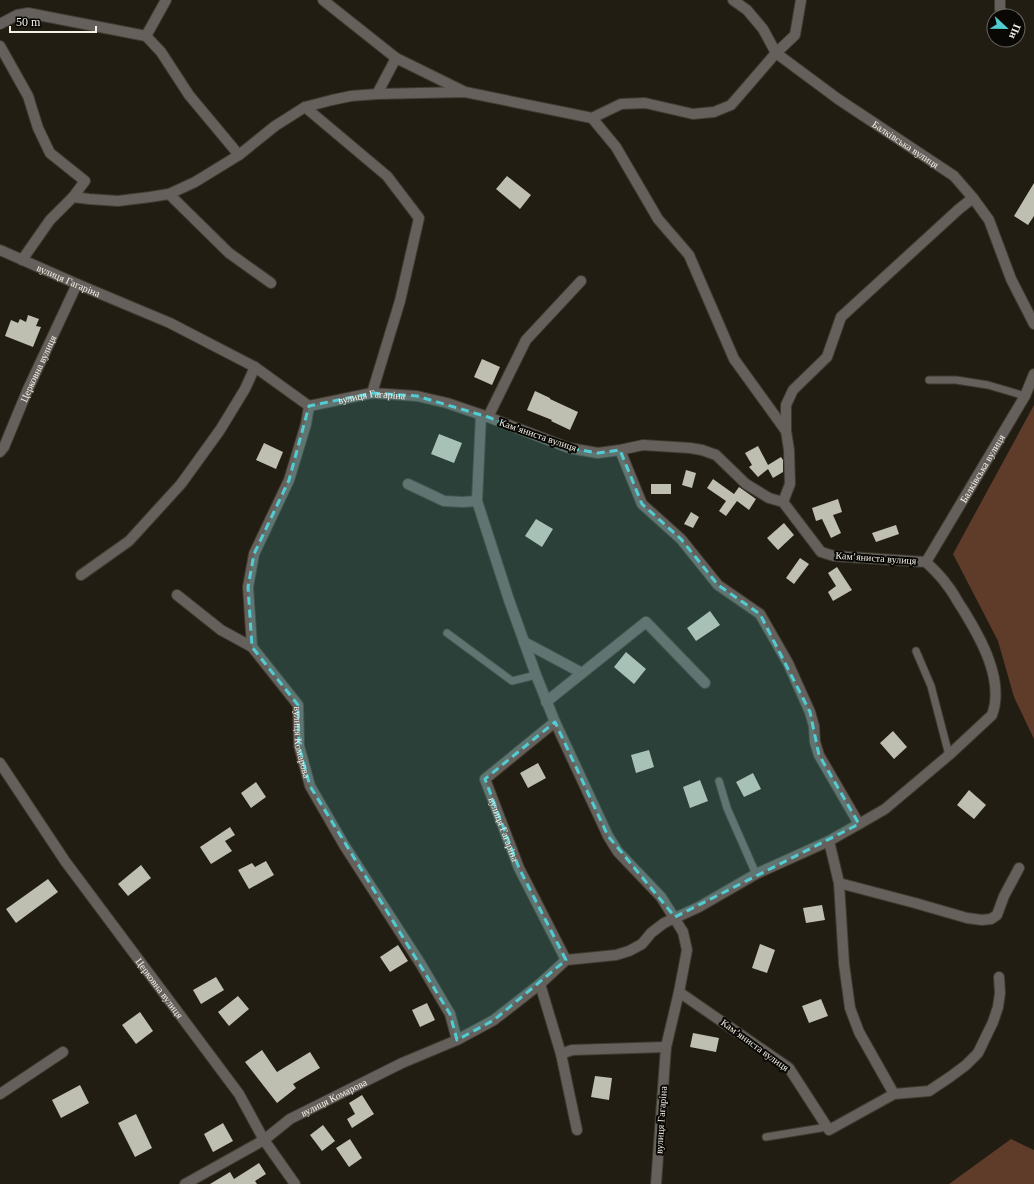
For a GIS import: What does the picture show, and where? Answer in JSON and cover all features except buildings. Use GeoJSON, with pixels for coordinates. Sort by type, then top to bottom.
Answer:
{"type":"FeatureCollection","features":[{"type":"Feature","properties":{"kind":"street"},"geometry":{"type":"LineString","coordinates":[[146,36],[166,0]]}},
{"type":"Feature","properties":{"kind":"street"},"geometry":{"type":"LineString","coordinates":[[322,0],[396,58],[464,92]]}},
{"type":"Feature","properties":{"kind":"street"},"geometry":{"type":"LineString","coordinates":[[334,0],[339,12]]}},
{"type":"Feature","properties":{"kind":"street","name":"Балківська вулиця"},"geometry":{"type":"LineString","coordinates":[[733,0],[747,10],[764,29],[776,53],[838,99],[954,176],[989,220],[1011,279],[1034,324]]}},
{"type":"Feature","properties":{"kind":"street"},"geometry":{"type":"LineString","coordinates":[[73,197],[118,201],[170,194],[195,182],[239,155],[275,126],[306,108],[351,96],[464,92],[592,118],[621,104],[645,103],[693,114],[714,112],[730,105],[776,53],[795,35],[801,0]]}},
{"type":"Feature","properties":{"kind":"street"},"geometry":{"type":"LineString","coordinates":[[0,24],[17,15],[28,13],[146,36],[161,52],[190,95],[239,155]]}},
{"type":"Feature","properties":{"kind":"street"},"geometry":{"type":"LineString","coordinates":[[0,46],[28,96],[38,128],[50,153],[85,181],[73,197],[50,220],[22,260]]}},
{"type":"Feature","properties":{"kind":"street"},"geometry":{"type":"LineString","coordinates":[[377,94],[396,58]]}},
{"type":"Feature","properties":{"kind":"street"},"geometry":{"type":"LineString","coordinates":[[306,108],[387,176],[420,218],[400,301],[372,393]]}},
{"type":"Feature","properties":{"kind":"street"},"geometry":{"type":"LineString","coordinates":[[592,118],[616,147],[658,219],[689,255],[734,359],[786,431]]}},
{"type":"Feature","properties":{"kind":"street"},"geometry":{"type":"LineString","coordinates":[[170,194],[229,253],[272,283]]}},
{"type":"Feature","properties":{"kind":"street"},"geometry":{"type":"LineString","coordinates":[[783,502],[790,484],[789,450],[786,431],[786,405],[794,390],[827,357],[841,317],[959,209],[973,198]]}},
{"type":"Feature","properties":{"kind":"street","name":"вулиця Гагаріна"},"geometry":{"type":"LineString","coordinates":[[0,250],[170,323],[255,367],[309,406],[372,393],[417,396],[447,403],[484,416],[477,501],[509,600],[546,702],[608,836],[618,852],[661,897],[675,917],[683,932],[687,950],[666,1047],[656,1184]]}},
{"type":"Feature","properties":{"kind":"street"},"geometry":{"type":"LineString","coordinates":[[484,416],[526,340],[581,281]]}},
{"type":"Feature","properties":{"kind":"street","name":"Церковна вулиця"},"geometry":{"type":"LineString","coordinates":[[0,452],[4,448],[28,389],[77,284]]}},
{"type":"Feature","properties":{"kind":"street"},"geometry":{"type":"LineString","coordinates":[[81,574],[130,541],[181,484],[220,430],[245,389],[255,367]]}},
{"type":"Feature","properties":{"kind":"street","name":"Балківська вулиця"},"geometry":{"type":"LineString","coordinates":[[926,562],[1025,396],[1034,374]]}},
{"type":"Feature","properties":{"kind":"street"},"geometry":{"type":"LineString","coordinates":[[252,646],[248,587],[254,554],[289,480],[306,424],[309,406]]}},
{"type":"Feature","properties":{"kind":"street","name":"Камʼяниста вулиця"},"geometry":{"type":"LineString","coordinates":[[484,416],[569,448],[598,453],[643,445],[690,448],[716,454],[746,484],[769,498],[783,502],[821,552],[834,556],[926,562],[947,585],[982,642],[990,664],[996,690],[995,706],[992,715],[949,755],[885,809],[829,841],[756,874]]}},
{"type":"Feature","properties":{"kind":"street"},"geometry":{"type":"LineString","coordinates":[[620,450],[642,504],[681,539],[718,585],[760,614],[788,663],[810,712],[814,726],[815,742],[819,755],[859,824]]}},
{"type":"Feature","properties":{"kind":"street"},"geometry":{"type":"LineString","coordinates":[[408,484],[444,501],[477,501]]}},
{"type":"Feature","properties":{"kind":"street"},"geometry":{"type":"LineString","coordinates":[[177,595],[221,630],[252,646]]}},
{"type":"Feature","properties":{"kind":"street"},"geometry":{"type":"LineString","coordinates":[[546,702],[646,622],[705,683]]}},
{"type":"Feature","properties":{"kind":"street"},"geometry":{"type":"LineString","coordinates":[[524,642],[582,673]]}},
{"type":"Feature","properties":{"kind":"street","name":"вулиця Комарова"},"geometry":{"type":"LineString","coordinates":[[252,646],[298,705],[299,746],[310,786],[344,845],[420,963],[450,1014],[457,1040]]}},
{"type":"Feature","properties":{"kind":"street","name":"вулиця Гагаріна"},"geometry":{"type":"LineString","coordinates":[[555,722],[485,779],[519,868],[566,960]]}},
{"type":"Feature","properties":{"kind":"street","name":"Церковна вулиця"},"geometry":{"type":"LineString","coordinates":[[0,763],[65,860],[239,1094],[264,1140]]}},
{"type":"Feature","properties":{"kind":"street"},"geometry":{"type":"LineString","coordinates":[[829,841],[839,883],[844,964],[850,1008],[859,1032],[894,1094]]}},
{"type":"Feature","properties":{"kind":"street"},"geometry":{"type":"LineString","coordinates":[[839,883],[967,918],[982,920],[991,919],[996,915],[1019,868]]}},
{"type":"Feature","properties":{"kind":"street"},"geometry":{"type":"LineString","coordinates":[[577,1130],[561,1054],[540,984],[566,960],[629,951],[642,944],[651,933],[664,922],[699,906],[756,874]]}},
{"type":"Feature","properties":{"kind":"street"},"geometry":{"type":"LineString","coordinates":[[827,1127],[829,1130],[894,1094],[929,1091],[950,1077],[978,1053],[994,1022],[1000,993],[999,977]]}},
{"type":"Feature","properties":{"kind":"street","name":"вулиця Комарова"},"geometry":{"type":"LineString","coordinates":[[264,1140],[290,1119],[402,1063],[457,1040],[494,1020],[540,984]]}},
{"type":"Feature","properties":{"kind":"street","name":"Камʼяниста вулиця"},"geometry":{"type":"LineString","coordinates":[[679,992],[789,1068],[827,1127]]}},
{"type":"Feature","properties":{"kind":"street"},"geometry":{"type":"LineString","coordinates":[[561,1054],[572,1050],[666,1047]]}},
{"type":"Feature","properties":{"kind":"street"},"geometry":{"type":"LineString","coordinates":[[0,1094],[63,1052]]}},
{"type":"Feature","properties":{"kind":"street"},"geometry":{"type":"LineString","coordinates":[[185,1184],[264,1140],[295,1184]]}},
{"type":"Feature","properties":{"kind":"lane"},"geometry":{"type":"LineString","coordinates":[[929,380],[956,380],[988,385],[1025,396]]}},
{"type":"Feature","properties":{"kind":"lane"},"geometry":{"type":"LineString","coordinates":[[447,633],[512,681],[536,675]]}},
{"type":"Feature","properties":{"kind":"lane"},"geometry":{"type":"LineString","coordinates":[[916,651],[931,686],[949,755]]}},
{"type":"Feature","properties":{"kind":"lane"},"geometry":{"type":"LineString","coordinates":[[719,781],[727,808],[756,874]]}},
{"type":"Feature","properties":{"kind":"lane"},"geometry":{"type":"LineString","coordinates":[[766,1137],[827,1127]]}},
{"type":"Feature","properties":{"kind":"highlighted area"},"geometry":{"type":"Polygon","coordinates":[[[372,393],[417,396],[488,417],[569,448],[598,453],[620,450],[642,504],[681,539],[718,585],[760,614],[810,712],[819,755],[859,824],[675,917],[608,836],[555,722],[485,779],[519,868],[566,960],[494,1020],[457,1040],[450,1014],[310,786],[299,746],[298,705],[252,647],[248,587],[254,554],[289,480],[309,406],[372,393]]]}},
{"type":"Feature","properties":{"kind":"shaded area"},"geometry":{"type":"Polygon","coordinates":[[[1034,405],[1034,739],[1014,697],[998,641],[953,554],[1034,405]]]}},
{"type":"Feature","properties":{"kind":"shaded area"},"geometry":{"type":"Polygon","coordinates":[[[1011,1139],[1034,1150],[1034,1184],[949,1184],[1011,1139]]]}}]}
